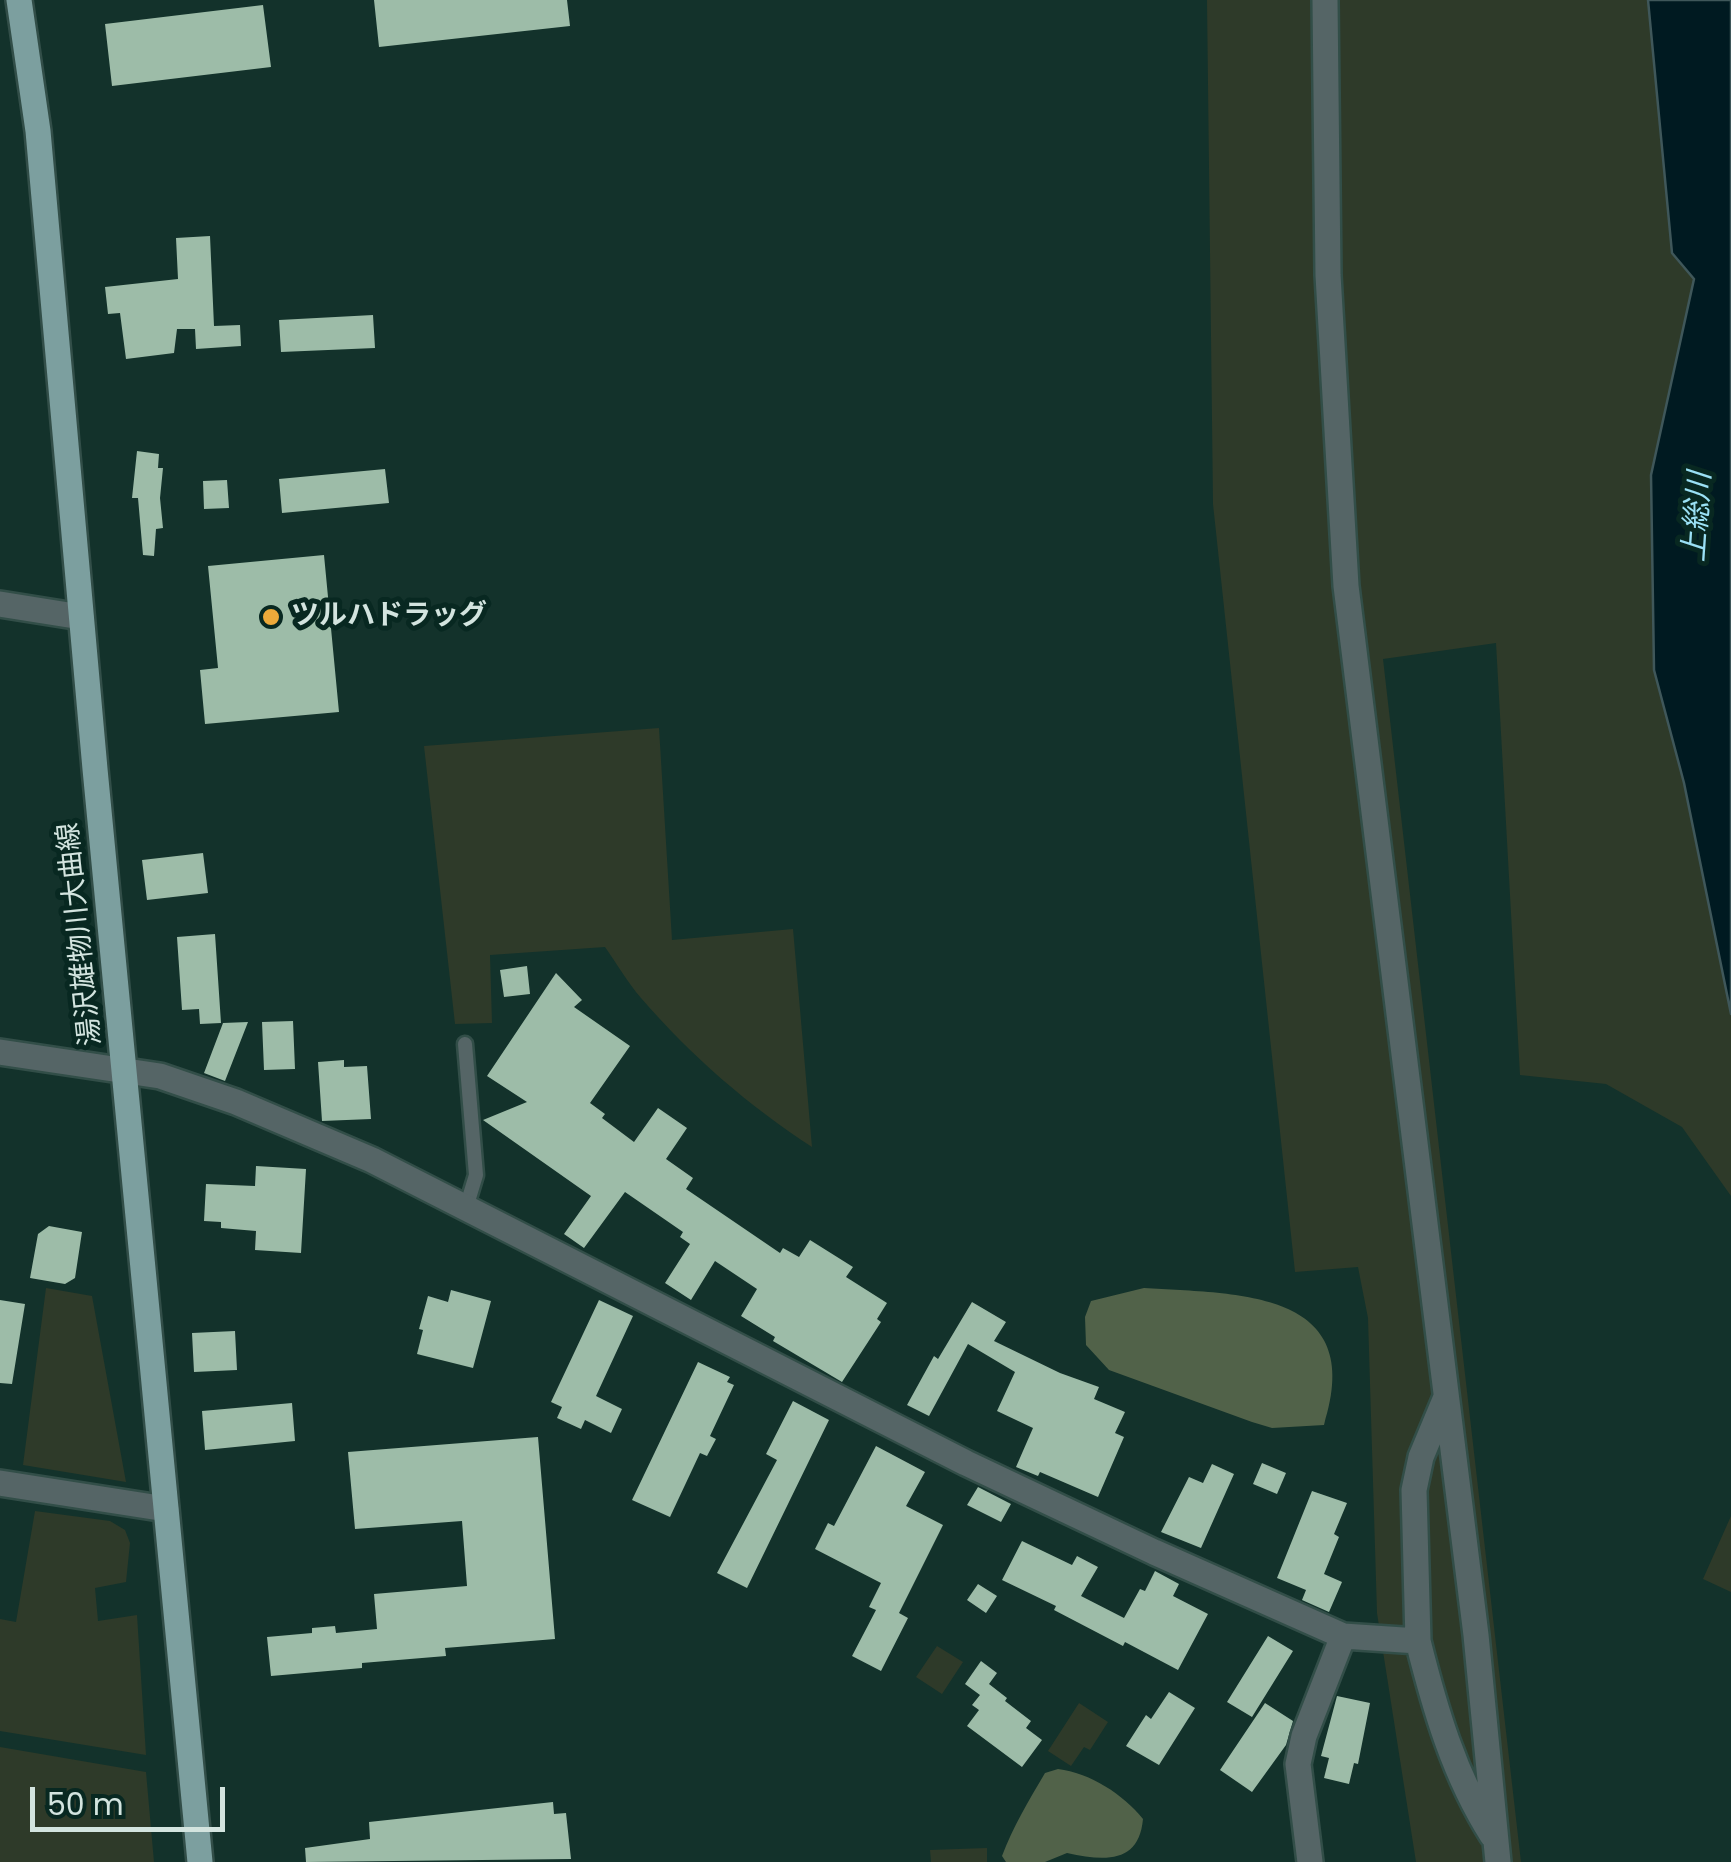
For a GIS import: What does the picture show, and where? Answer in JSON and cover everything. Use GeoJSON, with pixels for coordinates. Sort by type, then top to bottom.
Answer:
{"type":"FeatureCollection","features":[{"type":"Feature","properties":{"kind":"main road","name":"湯沢雄物川大曲線"},"geometry":{"type":"LineString","coordinates":[[19,0],[38,132],[200,1862]]}},
{"type":"Feature","properties":{"kind":"street"},"geometry":{"type":"LineString","coordinates":[[1325,0],[1328,275],[1346,586],[1476,1635],[1497,1852]]}},
{"type":"Feature","properties":{"kind":"street"},"geometry":{"type":"LineString","coordinates":[[0,604],[81,617]]}},
{"type":"Feature","properties":{"kind":"street"},"geometry":{"type":"LineString","coordinates":[[0,1052],[160,1076],[236,1102],[372,1160],[966,1464],[1343,1636],[1418,1641]]}},
{"type":"Feature","properties":{"kind":"street"},"geometry":{"type":"LineString","coordinates":[[1447,1395],[1421,1457],[1414,1490],[1418,1641],[1439,1724],[1497,1852]]}},
{"type":"Feature","properties":{"kind":"street"},"geometry":{"type":"LineString","coordinates":[[0,1482],[166,1509]]}},
{"type":"Feature","properties":{"kind":"street"},"geometry":{"type":"LineString","coordinates":[[1308,1861],[1298,1764],[1304,1736],[1343,1636]]}},
{"type":"Feature","properties":{"kind":"lane"},"geometry":{"type":"LineString","coordinates":[[465,1044],[476,1176],[466,1208]]}},
{"type":"Feature","properties":{"kind":"green space"},"geometry":{"type":"Polygon","coordinates":[[[1207,0],[1648,0],[1672,253],[1694,279],[1651,475],[1654,670],[1684,783],[1731,1014],[1731,1196],[1682,1127],[1606,1084],[1520,1075],[1496,643],[1383,659],[1521,1862],[1416,1862],[1377,1613],[1368,1318],[1358,1267],[1295,1272],[1213,504],[1207,0]]]}},
{"type":"Feature","properties":{"kind":"green space"},"geometry":{"type":"Polygon","coordinates":[[[659,728],[672,940],[793,929],[812,1147],[700,1060],[641,998],[605,947],[490,955],[492,1023],[455,1024],[424,746],[659,728]]]}},
{"type":"Feature","properties":{"kind":"green space"},"geometry":{"type":"Polygon","coordinates":[[[46,1288],[92,1296],[126,1482],[23,1465],[46,1288]]]}},
{"type":"Feature","properties":{"kind":"green space"},"geometry":{"type":"Polygon","coordinates":[[[1144,1288],[1253,1298],[1285,1308],[1311,1323],[1328,1347],[1333,1380],[1324,1425],[1272,1428],[1109,1370],[1086,1345],[1085,1317],[1091,1301],[1144,1288]]]}},
{"type":"Feature","properties":{"kind":"green space"},"geometry":{"type":"Polygon","coordinates":[[[35,1511],[110,1521],[125,1530],[130,1543],[126,1582],[95,1588],[98,1621],[137,1615],[146,1755],[0,1731],[0,1619],[16,1622],[35,1511]]]}},
{"type":"Feature","properties":{"kind":"green space"},"geometry":{"type":"Polygon","coordinates":[[[1731,1516],[1731,1592],[1703,1579],[1731,1516]]]}},
{"type":"Feature","properties":{"kind":"green space"},"geometry":{"type":"Polygon","coordinates":[[[937,1646],[963,1662],[942,1694],[916,1677],[937,1646]]]}},
{"type":"Feature","properties":{"kind":"green space"},"geometry":{"type":"Polygon","coordinates":[[[1079,1703],[1108,1722],[1090,1750],[1084,1747],[1071,1766],[1048,1751],[1079,1703]]]}},
{"type":"Feature","properties":{"kind":"green space"},"geometry":{"type":"Polygon","coordinates":[[[0,1747],[146,1772],[154,1862],[0,1862],[0,1747]]]}},
{"type":"Feature","properties":{"kind":"green space"},"geometry":{"type":"Polygon","coordinates":[[[1058,1769],[1105,1786],[1143,1819],[1135,1844],[1128,1851],[1108,1858],[1067,1853],[1045,1862],[1006,1862],[1002,1856],[1027,1803],[1045,1773],[1058,1769]]]}},
{"type":"Feature","properties":{"kind":"green space"},"geometry":{"type":"Polygon","coordinates":[[[987,1848],[987,1862],[931,1862],[930,1850],[987,1848]]]}},
{"type":"Feature","properties":{"kind":"water","name":"上総川"},"geometry":{"type":"Polygon","coordinates":[[[1648,0],[1731,0],[1731,1014],[1684,783],[1654,670],[1651,475],[1694,279],[1672,253],[1648,0]]]}},
{"type":"Feature","properties":{"kind":"building"},"geometry":{"type":"Polygon","coordinates":[[[374,0],[567,0],[570,26],[379,47],[374,0]]]}},
{"type":"Feature","properties":{"kind":"building"},"geometry":{"type":"Polygon","coordinates":[[[263,5],[271,67],[112,86],[105,24],[263,5]]]}},
{"type":"Feature","properties":{"kind":"building"},"geometry":{"type":"Polygon","coordinates":[[[210,236],[214,326],[240,325],[241,346],[196,349],[195,329],[177,329],[174,353],[126,359],[120,313],[108,314],[105,287],[178,279],[176,238],[210,236]]]}},
{"type":"Feature","properties":{"kind":"building"},"geometry":{"type":"Polygon","coordinates":[[[373,315],[375,348],[281,352],[279,320],[373,315]]]}},
{"type":"Feature","properties":{"kind":"building"},"geometry":{"type":"Polygon","coordinates":[[[137,451],[159,454],[158,468],[163,468],[163,528],[156,529],[154,556],[143,555],[138,498],[132,498],[137,451]]]}},
{"type":"Feature","properties":{"kind":"building"},"geometry":{"type":"Polygon","coordinates":[[[385,469],[389,503],[282,513],[279,479],[385,469]]]}},
{"type":"Feature","properties":{"kind":"building"},"geometry":{"type":"Polygon","coordinates":[[[227,480],[229,508],[204,509],[203,481],[227,480]]]}},
{"type":"Feature","properties":{"kind":"building","name":"ツルハドラッグ"},"geometry":{"type":"Polygon","coordinates":[[[324,555],[339,712],[205,724],[200,670],[218,668],[208,566],[324,555]]]}},
{"type":"Feature","properties":{"kind":"building"},"geometry":{"type":"Polygon","coordinates":[[[203,853],[208,893],[147,900],[142,860],[203,853]]]}},
{"type":"Feature","properties":{"kind":"building"},"geometry":{"type":"Polygon","coordinates":[[[215,934],[221,1023],[200,1024],[199,1009],[182,1010],[177,937],[215,934]]]}},
{"type":"Feature","properties":{"kind":"building"},"geometry":{"type":"Polygon","coordinates":[[[527,966],[530,994],[504,997],[500,970],[527,966]]]}},
{"type":"Feature","properties":{"kind":"building"},"geometry":{"type":"Polygon","coordinates":[[[556,973],[582,1000],[574,1007],[630,1046],[590,1103],[605,1114],[602,1118],[634,1142],[658,1108],[687,1128],[666,1159],[693,1178],[686,1189],[780,1253],[783,1248],[799,1257],[810,1240],[853,1267],[846,1277],[887,1303],[877,1319],[881,1322],[842,1382],[773,1341],[775,1337],[741,1316],[757,1289],[715,1261],[691,1300],[665,1283],[690,1244],[680,1237],[683,1232],[625,1192],[584,1248],[564,1234],[591,1196],[483,1120],[527,1102],[487,1076],[556,973]]]}},
{"type":"Feature","properties":{"kind":"building"},"geometry":{"type":"Polygon","coordinates":[[[293,1021],[295,1069],[264,1070],[262,1022],[293,1021]]]}},
{"type":"Feature","properties":{"kind":"building"},"geometry":{"type":"Polygon","coordinates":[[[248,1022],[225,1081],[204,1073],[223,1023],[248,1022]]]}},
{"type":"Feature","properties":{"kind":"building"},"geometry":{"type":"Polygon","coordinates":[[[344,1060],[344,1067],[367,1066],[371,1119],[322,1121],[318,1062],[344,1060]]]}},
{"type":"Feature","properties":{"kind":"building"},"geometry":{"type":"Polygon","coordinates":[[[256,1166],[306,1169],[301,1253],[255,1250],[256,1231],[221,1228],[221,1222],[204,1221],[206,1184],[255,1186],[256,1166]]]}},
{"type":"Feature","properties":{"kind":"building"},"geometry":{"type":"Polygon","coordinates":[[[49,1226],[82,1232],[75,1278],[65,1284],[30,1278],[38,1234],[49,1226]]]}},
{"type":"Feature","properties":{"kind":"building"},"geometry":{"type":"Polygon","coordinates":[[[451,1290],[491,1301],[473,1368],[417,1354],[428,1296],[448,1302],[451,1290]]]}},
{"type":"Feature","properties":{"kind":"building"},"geometry":{"type":"Polygon","coordinates":[[[0,1300],[25,1304],[12,1384],[0,1383],[0,1300]]]}},
{"type":"Feature","properties":{"kind":"building"},"geometry":{"type":"Polygon","coordinates":[[[599,1300],[633,1316],[596,1396],[622,1409],[611,1433],[585,1420],[581,1429],[557,1418],[562,1407],[551,1402],[599,1300]]]}},
{"type":"Feature","properties":{"kind":"building"},"geometry":{"type":"Polygon","coordinates":[[[972,1302],[1006,1322],[994,1341],[1099,1387],[1094,1399],[1125,1412],[1115,1433],[1124,1437],[1098,1497],[1040,1472],[1038,1476],[1016,1467],[1033,1428],[997,1411],[1015,1372],[968,1344],[929,1416],[907,1405],[934,1356],[938,1359],[972,1302]]]}},
{"type":"Feature","properties":{"kind":"building"},"geometry":{"type":"Polygon","coordinates":[[[235,1331],[237,1370],[194,1372],[192,1333],[235,1331]]]}},
{"type":"Feature","properties":{"kind":"building"},"geometry":{"type":"Polygon","coordinates":[[[698,1362],[730,1377],[727,1382],[734,1385],[710,1436],[716,1439],[707,1456],[700,1453],[670,1517],[632,1500],[698,1362]]]}},
{"type":"Feature","properties":{"kind":"building"},"geometry":{"type":"Polygon","coordinates":[[[793,1401],[829,1420],[747,1588],[717,1573],[777,1460],[766,1454],[793,1401]]]}},
{"type":"Feature","properties":{"kind":"building"},"geometry":{"type":"Polygon","coordinates":[[[292,1403],[295,1441],[205,1450],[202,1411],[292,1403]]]}},
{"type":"Feature","properties":{"kind":"building"},"geometry":{"type":"Polygon","coordinates":[[[538,1437],[555,1639],[445,1648],[446,1656],[271,1676],[267,1637],[312,1633],[312,1628],[335,1626],[336,1633],[377,1629],[374,1594],[467,1586],[462,1521],[355,1529],[348,1452],[538,1437]]]}},
{"type":"Feature","properties":{"kind":"building"},"geometry":{"type":"Polygon","coordinates":[[[876,1446],[925,1472],[906,1506],[943,1525],[899,1613],[908,1618],[881,1671],[852,1656],[876,1610],[869,1607],[881,1583],[815,1549],[828,1523],[834,1526],[876,1446]]]}},
{"type":"Feature","properties":{"kind":"building"},"geometry":{"type":"Polygon","coordinates":[[[1262,1463],[1286,1473],[1277,1494],[1253,1484],[1262,1463]]]}},
{"type":"Feature","properties":{"kind":"building"},"geometry":{"type":"Polygon","coordinates":[[[1212,1464],[1234,1474],[1201,1548],[1161,1532],[1189,1477],[1203,1483],[1212,1464]]]}},
{"type":"Feature","properties":{"kind":"building"},"geometry":{"type":"Polygon","coordinates":[[[978,1487],[1011,1504],[1001,1522],[967,1505],[978,1487]]]}},
{"type":"Feature","properties":{"kind":"building"},"geometry":{"type":"Polygon","coordinates":[[[1312,1491],[1347,1503],[1324,1574],[1342,1582],[1329,1612],[1302,1600],[1306,1590],[1277,1578],[1312,1491]]]}},
{"type":"Feature","properties":{"kind":"building"},"geometry":{"type":"Polygon","coordinates":[[[1022,1541],[1072,1565],[1077,1556],[1098,1567],[1081,1596],[1124,1618],[1155,1571],[1179,1584],[1173,1596],[1208,1614],[1178,1670],[1125,1642],[1123,1646],[1054,1610],[1056,1606],[1002,1580],[1022,1541]]]}},
{"type":"Feature","properties":{"kind":"building"},"geometry":{"type":"Polygon","coordinates":[[[978,1584],[997,1596],[986,1613],[967,1600],[978,1584]]]}},
{"type":"Feature","properties":{"kind":"building"},"geometry":{"type":"Polygon","coordinates":[[[1268,1636],[1293,1651],[1252,1717],[1227,1702],[1268,1636]]]}},
{"type":"Feature","properties":{"kind":"building"},"geometry":{"type":"Polygon","coordinates":[[[981,1661],[997,1673],[989,1684],[1031,1721],[1026,1728],[1042,1740],[1022,1767],[967,1726],[979,1710],[972,1705],[980,1695],[965,1684],[981,1661]]]}},
{"type":"Feature","properties":{"kind":"building"},"geometry":{"type":"Polygon","coordinates":[[[1169,1692],[1195,1708],[1159,1765],[1126,1746],[1146,1715],[1151,1719],[1169,1692]]]}},
{"type":"Feature","properties":{"kind":"building"},"geometry":{"type":"Polygon","coordinates":[[[1337,1696],[1370,1703],[1358,1764],[1354,1763],[1349,1784],[1324,1778],[1329,1758],[1321,1756],[1337,1696]]]}},
{"type":"Feature","properties":{"kind":"building"},"geometry":{"type":"Polygon","coordinates":[[[1265,1703],[1293,1721],[1286,1745],[1252,1792],[1220,1770],[1265,1703]]]}},
{"type":"Feature","properties":{"kind":"building"},"geometry":{"type":"Polygon","coordinates":[[[553,1802],[554,1814],[566,1813],[571,1859],[306,1862],[305,1848],[370,1839],[369,1822],[553,1802]]]}},
{"type":"Feature","properties":{"kind":"place","name":"ツルハドラッグ"},"geometry":{"type":"Point","coordinates":[271,617]}}]}
